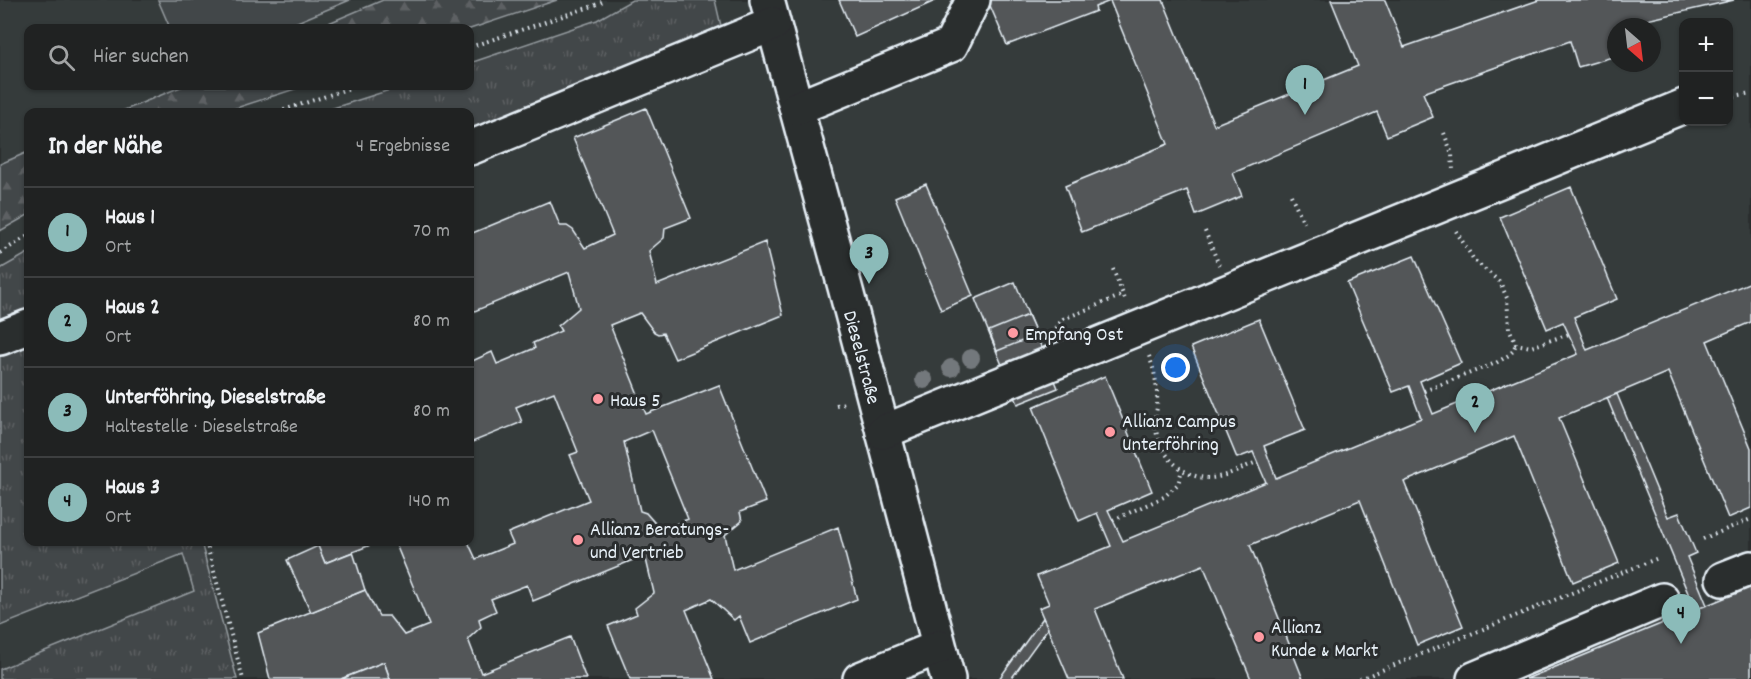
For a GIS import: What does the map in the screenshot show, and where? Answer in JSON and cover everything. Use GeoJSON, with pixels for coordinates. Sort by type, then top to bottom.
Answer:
{"type":"FeatureCollection","features":[{"type":"Feature","properties":{"kind":"street"},"geometry":{"type":"LineString","coordinates":[[797,108],[951,45],[973,0]]}},
{"type":"Feature","properties":{"kind":"street"},"geometry":{"type":"LineString","coordinates":[[474,146],[770,12]]}},
{"type":"Feature","properties":{"kind":"street","name":"Dieselstraße"},"geometry":{"type":"LineString","coordinates":[[770,12],[948,679]]}},
{"type":"Feature","properties":{"kind":"street"},"geometry":{"type":"LineString","coordinates":[[883,432],[1679,108]]}},
{"type":"Feature","properties":{"kind":"street"},"geometry":{"type":"LineString","coordinates":[[0,338],[24,329]]}},
{"type":"Feature","properties":{"kind":"street"},"geometry":{"type":"LineString","coordinates":[[1474,679],[1662,600]]}},
{"type":"Feature","properties":{"kind":"street"},"geometry":{"type":"LineString","coordinates":[[861,679],[939,647]]}},
{"type":"Feature","properties":{"kind":"path"},"geometry":{"type":"LineString","coordinates":[[474,46],[606,0]]}},
{"type":"Feature","properties":{"kind":"path"},"geometry":{"type":"LineString","coordinates":[[290,108],[344,90]]}},
{"type":"Feature","properties":{"kind":"path"},"geometry":{"type":"LineString","coordinates":[[1733,96],[1751,93]]}},
{"type":"Feature","properties":{"kind":"path"},"geometry":{"type":"LineString","coordinates":[[1424,391],[1496,363],[1509,355],[1516,344],[1509,328],[1507,298],[1503,289],[1494,277],[1474,260],[1463,245],[1450,201],[1454,189],[1452,154],[1444,133]]}},
{"type":"Feature","properties":{"kind":"path"},"geometry":{"type":"LineString","coordinates":[[1291,195],[1304,223]]}},
{"type":"Feature","properties":{"kind":"path"},"geometry":{"type":"LineString","coordinates":[[1205,231],[1229,290]]}},
{"type":"Feature","properties":{"kind":"path"},"geometry":{"type":"LineString","coordinates":[[0,252],[24,238]]}},
{"type":"Feature","properties":{"kind":"path"},"geometry":{"type":"LineString","coordinates":[[1113,269],[1154,373],[1157,398],[1156,431],[1168,457],[1182,470],[1207,478],[1257,462]]}},
{"type":"Feature","properties":{"kind":"path"},"geometry":{"type":"LineString","coordinates":[[1516,344],[1531,347],[1569,333]]}},
{"type":"Feature","properties":{"kind":"path"},"geometry":{"type":"LineString","coordinates":[[1113,520],[1164,497],[1178,484],[1182,470]]}},
{"type":"Feature","properties":{"kind":"path"},"geometry":{"type":"LineString","coordinates":[[1702,539],[1751,519]]}},
{"type":"Feature","properties":{"kind":"path"},"geometry":{"type":"LineString","coordinates":[[207,546],[243,679]]}},
{"type":"Feature","properties":{"kind":"path"},"geometry":{"type":"LineString","coordinates":[[1360,679],[1658,558]]}},
{"type":"Feature","properties":{"kind":"shaded area","name":"Allianz Campus Unterföhring"},"geometry":{"type":"Polygon","coordinates":[[[0,0],[1751,0],[1751,679],[0,679],[0,0]]]}},
{"type":"Feature","properties":{"kind":"green space"},"geometry":{"type":"Polygon","coordinates":[[[158,0],[350,0],[293,24],[168,24],[158,0]]]}},
{"type":"Feature","properties":{"kind":"green space"},"geometry":{"type":"Polygon","coordinates":[[[383,0],[557,0],[474,28],[474,24],[326,24],[383,0]]]}},
{"type":"Feature","properties":{"kind":"green space"},"geometry":{"type":"Polygon","coordinates":[[[632,0],[715,0],[721,26],[474,128],[474,108],[333,108],[390,90],[474,90],[474,62],[597,20],[632,0]]]}},
{"type":"Feature","properties":{"kind":"green space"},"geometry":{"type":"Polygon","coordinates":[[[173,90],[292,90],[236,108],[130,108],[173,90]]]}},
{"type":"Feature","properties":{"kind":"green space"},"geometry":{"type":"Polygon","coordinates":[[[24,154],[24,217],[0,231],[0,164],[24,154]]]}},
{"type":"Feature","properties":{"kind":"green space"},"geometry":{"type":"Polygon","coordinates":[[[24,255],[24,314],[0,323],[0,269],[24,255]]]}},
{"type":"Feature","properties":{"kind":"green space"},"geometry":{"type":"Polygon","coordinates":[[[24,338],[24,546],[202,546],[237,679],[0,679],[0,669],[194,591],[183,554],[0,626],[0,348],[24,338]]]}},
{"type":"Feature","properties":{"kind":"building"},"geometry":{"type":"Polygon","coordinates":[[[839,0],[937,0],[855,37],[839,0]]]}},
{"type":"Feature","properties":{"kind":"building"},"geometry":{"type":"Polygon","coordinates":[[[1163,0],[1214,125],[1358,66],[1331,0],[1385,0],[1404,47],[1539,0],[1734,0],[1655,18],[1607,18],[1607,59],[1578,67],[1570,41],[1423,93],[1433,117],[1387,136],[1377,112],[1233,173],[1242,196],[1196,215],[1187,190],[1082,232],[1065,186],[1168,144],[1110,1],[1095,7],[1096,11],[1007,45],[988,1],[1163,0]]]}},
{"type":"Feature","properties":{"kind":"building","name":"Haus 5"},"geometry":{"type":"Polygon","coordinates":[[[646,108],[691,218],[665,228],[664,238],[649,251],[657,285],[765,242],[783,315],[675,359],[663,333],[654,332],[640,313],[610,325],[646,414],[719,385],[766,502],[740,512],[742,521],[725,535],[733,570],[838,527],[857,599],[750,643],[739,616],[734,620],[711,599],[686,610],[714,679],[630,679],[608,626],[637,614],[635,608],[654,593],[645,555],[533,601],[527,585],[491,599],[496,611],[479,619],[481,627],[468,639],[481,673],[570,637],[586,679],[390,679],[384,662],[341,679],[270,679],[258,633],[365,590],[379,616],[389,616],[404,635],[429,625],[397,546],[470,546],[476,559],[513,544],[508,533],[589,500],[570,455],[578,452],[554,392],[516,407],[522,422],[474,441],[474,360],[492,352],[497,364],[535,348],[533,343],[561,331],[558,326],[579,308],[569,272],[474,311],[474,232],[550,201],[560,226],[567,226],[573,230],[585,248],[613,235],[573,138],[646,108]],[[652,430],[624,442],[640,511],[646,513],[661,530],[688,519],[652,430]]]}},
{"type":"Feature","properties":{"kind":"building"},"geometry":{"type":"Polygon","coordinates":[[[926,184],[973,296],[941,310],[895,197],[926,184]]]}},
{"type":"Feature","properties":{"kind":"building"},"geometry":{"type":"Polygon","coordinates":[[[1571,187],[1617,299],[1574,317],[1587,350],[1751,282],[1751,322],[1707,341],[1751,448],[1751,508],[1728,518],[1668,372],[1559,418],[1619,563],[1573,582],[1514,436],[1404,482],[1463,626],[1417,645],[1360,500],[1250,545],[1303,679],[1251,679],[1203,565],[1095,609],[1123,679],[1069,679],[1039,608],[1049,604],[1037,576],[1111,546],[1097,513],[1079,521],[1033,407],[1105,376],[1152,491],[1108,510],[1123,541],[1266,482],[1253,452],[1237,458],[1191,347],[1259,319],[1305,430],[1264,446],[1276,478],[1421,418],[1409,386],[1393,392],[1347,283],[1414,256],[1461,363],[1420,381],[1433,414],[1578,354],[1563,322],[1547,329],[1500,217],[1571,187]]]}},
{"type":"Feature","properties":{"kind":"building"},"geometry":{"type":"Polygon","coordinates":[[[1015,282],[1058,388],[1018,404],[975,299],[1015,282]]]}},
{"type":"Feature","properties":{"kind":"building","name":"Empfang Ost"},"geometry":{"type":"Polygon","coordinates":[[[1028,315],[1037,335],[997,351],[989,331],[1028,315]]]}},
{"type":"Feature","properties":{"kind":"building"},"geometry":{"type":"Polygon","coordinates":[[[1617,394],[1668,517],[1679,513],[1696,553],[1687,557],[1707,605],[1695,610],[1607,398],[1617,394]]]}},
{"type":"Feature","properties":{"kind":"building"},"geometry":{"type":"Polygon","coordinates":[[[318,546],[368,546],[325,563],[318,546]]]}},
{"type":"Feature","properties":{"kind":"building"},"geometry":{"type":"Polygon","coordinates":[[[318,546],[325,563],[353,552],[365,590],[311,612],[287,560],[318,546]]]}},
{"type":"Feature","properties":{"kind":"building"},"geometry":{"type":"Polygon","coordinates":[[[1751,587],[1751,679],[1526,679],[1695,610],[1751,587]]]}},
{"type":"Feature","properties":{"kind":"building"},"geometry":{"type":"Polygon","coordinates":[[[1043,618],[1048,628],[1011,679],[999,679],[1043,618]]]}},
{"type":"Feature","properties":{"kind":"building"},"geometry":{"type":"Polygon","coordinates":[[[384,662],[390,679],[341,679],[384,662]]]}},
{"type":"Feature","properties":{"kind":"place","name":"Haus 1"},"geometry":{"type":"Point","coordinates":[1305,115]}},
{"type":"Feature","properties":{"kind":"place","name":"Unterföhring, Dieselstraße"},"geometry":{"type":"Point","coordinates":[869,284]}},
{"type":"Feature","properties":{"kind":"place","name":"Empfang Ost"},"geometry":{"type":"Point","coordinates":[1013,333]}},
{"type":"Feature","properties":{"kind":"place","name":"Haus 5"},"geometry":{"type":"Point","coordinates":[598,399]}},
{"type":"Feature","properties":{"kind":"place","name":"Allianz Campus Unterföhring"},"geometry":{"type":"Point","coordinates":[1110,432]}},
{"type":"Feature","properties":{"kind":"place","name":"Haus 2"},"geometry":{"type":"Point","coordinates":[1475,433]}},
{"type":"Feature","properties":{"kind":"place","name":"Allianz Beratungs- und Vertrieb"},"geometry":{"type":"Point","coordinates":[578,540]}},
{"type":"Feature","properties":{"kind":"place","name":"Allianz Kunde & Markt"},"geometry":{"type":"Point","coordinates":[1259,637]}},
{"type":"Feature","properties":{"kind":"place","name":"Haus 3"},"geometry":{"type":"Point","coordinates":[1681,644]}}]}
